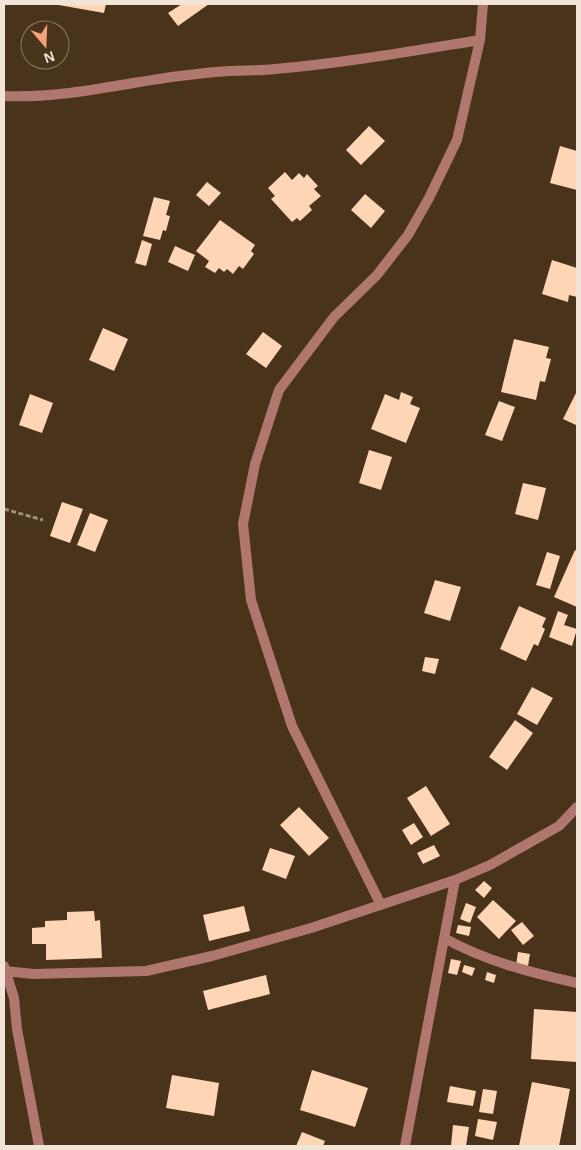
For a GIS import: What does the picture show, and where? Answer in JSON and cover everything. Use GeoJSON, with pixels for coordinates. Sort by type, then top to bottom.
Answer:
{"type":"FeatureCollection","features":[{"type":"Feature","properties":{"kind":"street"},"geometry":{"type":"LineString","coordinates":[[381,904],[292,726],[251,600],[243,524],[255,464],[279,390],[334,317],[377,275],[408,235],[421,214],[457,140],[480,40],[483,4]]}},
{"type":"Feature","properties":{"kind":"street"},"geometry":{"type":"LineString","coordinates":[[4,96],[43,95],[204,73],[310,66],[381,57],[480,40]]}},
{"type":"Feature","properties":{"kind":"street"},"geometry":{"type":"LineString","coordinates":[[39,1146],[17,1029],[14,998],[5,969],[34,974],[146,971],[222,954],[311,928],[455,880],[490,865],[559,826],[577,807]]}},
{"type":"Feature","properties":{"kind":"street"},"geometry":{"type":"LineString","coordinates":[[404,1146],[455,880]]}},
{"type":"Feature","properties":{"kind":"street"},"geometry":{"type":"LineString","coordinates":[[444,938],[463,948],[532,973],[577,983]]}},
{"type":"Feature","properties":{"kind":"path"},"geometry":{"type":"LineString","coordinates":[[4,509],[43,520]]}},
{"type":"Feature","properties":{"kind":"building"},"geometry":{"type":"Polygon","coordinates":[[[53,4],[106,4],[104,13],[53,4]]]}},
{"type":"Feature","properties":{"kind":"building"},"geometry":{"type":"Polygon","coordinates":[[[182,4],[209,4],[178,26],[168,13],[182,4]]]}},
{"type":"Feature","properties":{"kind":"building"},"geometry":{"type":"Polygon","coordinates":[[[369,126],[385,141],[361,165],[346,150],[369,126]]]}},
{"type":"Feature","properties":{"kind":"building"},"geometry":{"type":"Polygon","coordinates":[[[560,146],[577,151],[577,190],[550,183],[560,146]]]}},
{"type":"Feature","properties":{"kind":"building"},"geometry":{"type":"Polygon","coordinates":[[[285,172],[292,180],[299,173],[304,178],[307,174],[318,186],[314,189],[321,196],[309,206],[312,210],[300,221],[297,218],[292,222],[271,199],[275,196],[268,188],[285,172]]]}},
{"type":"Feature","properties":{"kind":"building"},"geometry":{"type":"Polygon","coordinates":[[[207,182],[221,193],[209,206],[196,195],[207,182]]]}},
{"type":"Feature","properties":{"kind":"building"},"geometry":{"type":"Polygon","coordinates":[[[365,194],[385,211],[371,228],[351,210],[365,194]]]}},
{"type":"Feature","properties":{"kind":"building"},"geometry":{"type":"Polygon","coordinates":[[[154,197],[170,201],[166,215],[170,216],[166,231],[163,230],[160,240],[143,236],[154,197]]]}},
{"type":"Feature","properties":{"kind":"building"},"geometry":{"type":"Polygon","coordinates":[[[220,220],[255,245],[251,251],[254,254],[243,269],[239,266],[233,274],[227,269],[224,272],[219,268],[215,273],[205,267],[209,261],[196,251],[220,220]]]}},
{"type":"Feature","properties":{"kind":"building"},"geometry":{"type":"Polygon","coordinates":[[[142,240],[152,244],[146,266],[135,263],[142,240]]]}},
{"type":"Feature","properties":{"kind":"building"},"geometry":{"type":"Polygon","coordinates":[[[175,246],[195,255],[188,271],[168,262],[175,246]]]}},
{"type":"Feature","properties":{"kind":"building"},"geometry":{"type":"Polygon","coordinates":[[[552,260],[577,268],[577,297],[569,295],[568,302],[542,294],[552,260]]]}},
{"type":"Feature","properties":{"kind":"building"},"geometry":{"type":"Polygon","coordinates":[[[103,328],[128,339],[114,371],[89,360],[103,328]]]}},
{"type":"Feature","properties":{"kind":"building"},"geometry":{"type":"Polygon","coordinates":[[[263,332],[282,346],[266,368],[246,354],[263,332]]]}},
{"type":"Feature","properties":{"kind":"building"},"geometry":{"type":"Polygon","coordinates":[[[514,339],[549,347],[546,358],[551,359],[545,382],[540,381],[536,400],[501,392],[514,339]]]}},
{"type":"Feature","properties":{"kind":"building"},"geometry":{"type":"Polygon","coordinates":[[[401,392],[413,397],[410,404],[420,408],[406,443],[371,429],[385,394],[399,400],[401,392]]]}},
{"type":"Feature","properties":{"kind":"building"},"geometry":{"type":"Polygon","coordinates":[[[576,393],[577,422],[576,425],[563,419],[576,393]]]}},
{"type":"Feature","properties":{"kind":"building"},"geometry":{"type":"Polygon","coordinates":[[[30,394],[53,403],[42,433],[19,425],[30,394]]]}},
{"type":"Feature","properties":{"kind":"building"},"geometry":{"type":"Polygon","coordinates":[[[499,401],[515,407],[502,441],[485,435],[499,401]]]}},
{"type":"Feature","properties":{"kind":"building"},"geometry":{"type":"Polygon","coordinates":[[[369,450],[392,457],[381,490],[359,483],[369,450]]]}},
{"type":"Feature","properties":{"kind":"building"},"geometry":{"type":"Polygon","coordinates":[[[523,483],[546,488],[538,520],[515,514],[523,483]]]}},
{"type":"Feature","properties":{"kind":"building"},"geometry":{"type":"Polygon","coordinates":[[[62,502],[83,509],[70,543],[50,536],[62,502]]]}},
{"type":"Feature","properties":{"kind":"building"},"geometry":{"type":"Polygon","coordinates":[[[90,513],[108,520],[95,552],[77,545],[90,513]]]}},
{"type":"Feature","properties":{"kind":"building"},"geometry":{"type":"Polygon","coordinates":[[[575,550],[577,551],[577,607],[554,597],[575,550]]]}},
{"type":"Feature","properties":{"kind":"building"},"geometry":{"type":"Polygon","coordinates":[[[547,552],[560,556],[550,589],[536,585],[547,552]]]}},
{"type":"Feature","properties":{"kind":"building"},"geometry":{"type":"Polygon","coordinates":[[[435,580],[461,587],[450,621],[424,613],[435,580]]]}},
{"type":"Feature","properties":{"kind":"building"},"geometry":{"type":"Polygon","coordinates":[[[519,606],[546,618],[542,627],[545,629],[538,646],[534,644],[526,661],[500,649],[519,606]]]}},
{"type":"Feature","properties":{"kind":"building"},"geometry":{"type":"Polygon","coordinates":[[[558,611],[568,615],[564,625],[577,629],[572,646],[549,637],[558,611]]]}},
{"type":"Feature","properties":{"kind":"building"},"geometry":{"type":"Polygon","coordinates":[[[425,657],[439,659],[435,674],[422,671],[425,657]]]}},
{"type":"Feature","properties":{"kind":"building"},"geometry":{"type":"Polygon","coordinates":[[[532,687],[553,698],[537,725],[517,714],[532,687]]]}},
{"type":"Feature","properties":{"kind":"building"},"geometry":{"type":"Polygon","coordinates":[[[515,720],[533,733],[507,770],[489,757],[515,720]]]}},
{"type":"Feature","properties":{"kind":"building"},"geometry":{"type":"Polygon","coordinates":[[[426,786],[450,824],[431,836],[407,798],[426,786]]]}},
{"type":"Feature","properties":{"kind":"building"},"geometry":{"type":"Polygon","coordinates":[[[299,807],[329,838],[309,856],[280,825],[299,807]]]}},
{"type":"Feature","properties":{"kind":"building"},"geometry":{"type":"Polygon","coordinates":[[[414,823],[423,837],[411,845],[402,830],[414,823]]]}},
{"type":"Feature","properties":{"kind":"building"},"geometry":{"type":"Polygon","coordinates":[[[434,845],[440,856],[423,864],[417,853],[434,845]]]}},
{"type":"Feature","properties":{"kind":"building"},"geometry":{"type":"Polygon","coordinates":[[[270,848],[295,856],[286,879],[262,870],[270,848]]]}},
{"type":"Feature","properties":{"kind":"building"},"geometry":{"type":"Polygon","coordinates":[[[484,881],[492,888],[484,898],[475,890],[484,881]]]}},
{"type":"Feature","properties":{"kind":"building"},"geometry":{"type":"Polygon","coordinates":[[[493,900],[516,921],[499,939],[477,917],[493,900]]]}},
{"type":"Feature","properties":{"kind":"building"},"geometry":{"type":"Polygon","coordinates":[[[466,903],[476,907],[470,923],[460,919],[466,903]]]}},
{"type":"Feature","properties":{"kind":"building"},"geometry":{"type":"Polygon","coordinates":[[[244,906],[250,931],[209,941],[203,915],[244,906]]]}},
{"type":"Feature","properties":{"kind":"building"},"geometry":{"type":"Polygon","coordinates":[[[94,911],[95,921],[100,920],[102,958],[46,960],[46,944],[32,944],[32,928],[45,927],[45,921],[67,920],[67,912],[94,911]]]}},
{"type":"Feature","properties":{"kind":"building"},"geometry":{"type":"Polygon","coordinates":[[[522,922],[534,936],[523,945],[511,930],[522,922]]]}},
{"type":"Feature","properties":{"kind":"building"},"geometry":{"type":"Polygon","coordinates":[[[458,925],[471,927],[469,936],[456,933],[458,925]]]}},
{"type":"Feature","properties":{"kind":"building"},"geometry":{"type":"Polygon","coordinates":[[[518,952],[530,954],[528,966],[516,965],[518,952]]]}},
{"type":"Feature","properties":{"kind":"building"},"geometry":{"type":"Polygon","coordinates":[[[451,959],[461,961],[457,975],[448,973],[451,959]]]}},
{"type":"Feature","properties":{"kind":"building"},"geometry":{"type":"Polygon","coordinates":[[[464,965],[475,968],[472,976],[462,972],[464,965]]]}},
{"type":"Feature","properties":{"kind":"building"},"geometry":{"type":"Polygon","coordinates":[[[487,972],[496,975],[494,983],[485,980],[487,972]]]}},
{"type":"Feature","properties":{"kind":"building"},"geometry":{"type":"Polygon","coordinates":[[[266,975],[270,994],[208,1010],[203,991],[266,975]]]}},
{"type":"Feature","properties":{"kind":"building"},"geometry":{"type":"Polygon","coordinates":[[[534,1009],[577,1012],[577,1062],[531,1059],[534,1009]]]}},
{"type":"Feature","properties":{"kind":"building"},"geometry":{"type":"Polygon","coordinates":[[[312,1070],[368,1088],[355,1127],[300,1110],[312,1070]]]}},
{"type":"Feature","properties":{"kind":"building"},"geometry":{"type":"Polygon","coordinates":[[[172,1075],[219,1083],[214,1116],[166,1108],[172,1075]]]}},
{"type":"Feature","properties":{"kind":"building"},"geometry":{"type":"Polygon","coordinates":[[[532,1082],[570,1089],[559,1146],[519,1146],[532,1082]]]}},
{"type":"Feature","properties":{"kind":"building"},"geometry":{"type":"Polygon","coordinates":[[[450,1086],[476,1091],[473,1106],[447,1102],[450,1086]]]}},
{"type":"Feature","properties":{"kind":"building"},"geometry":{"type":"Polygon","coordinates":[[[483,1089],[497,1091],[493,1114],[479,1112],[483,1089]]]}},
{"type":"Feature","properties":{"kind":"building"},"geometry":{"type":"Polygon","coordinates":[[[478,1119],[497,1122],[493,1140],[475,1136],[478,1119]]]}},
{"type":"Feature","properties":{"kind":"building"},"geometry":{"type":"Polygon","coordinates":[[[453,1125],[469,1127],[466,1146],[451,1146],[453,1125]]]}},
{"type":"Feature","properties":{"kind":"building"},"geometry":{"type":"Polygon","coordinates":[[[302,1132],[325,1141],[323,1146],[296,1146],[302,1132]]]}}]}
